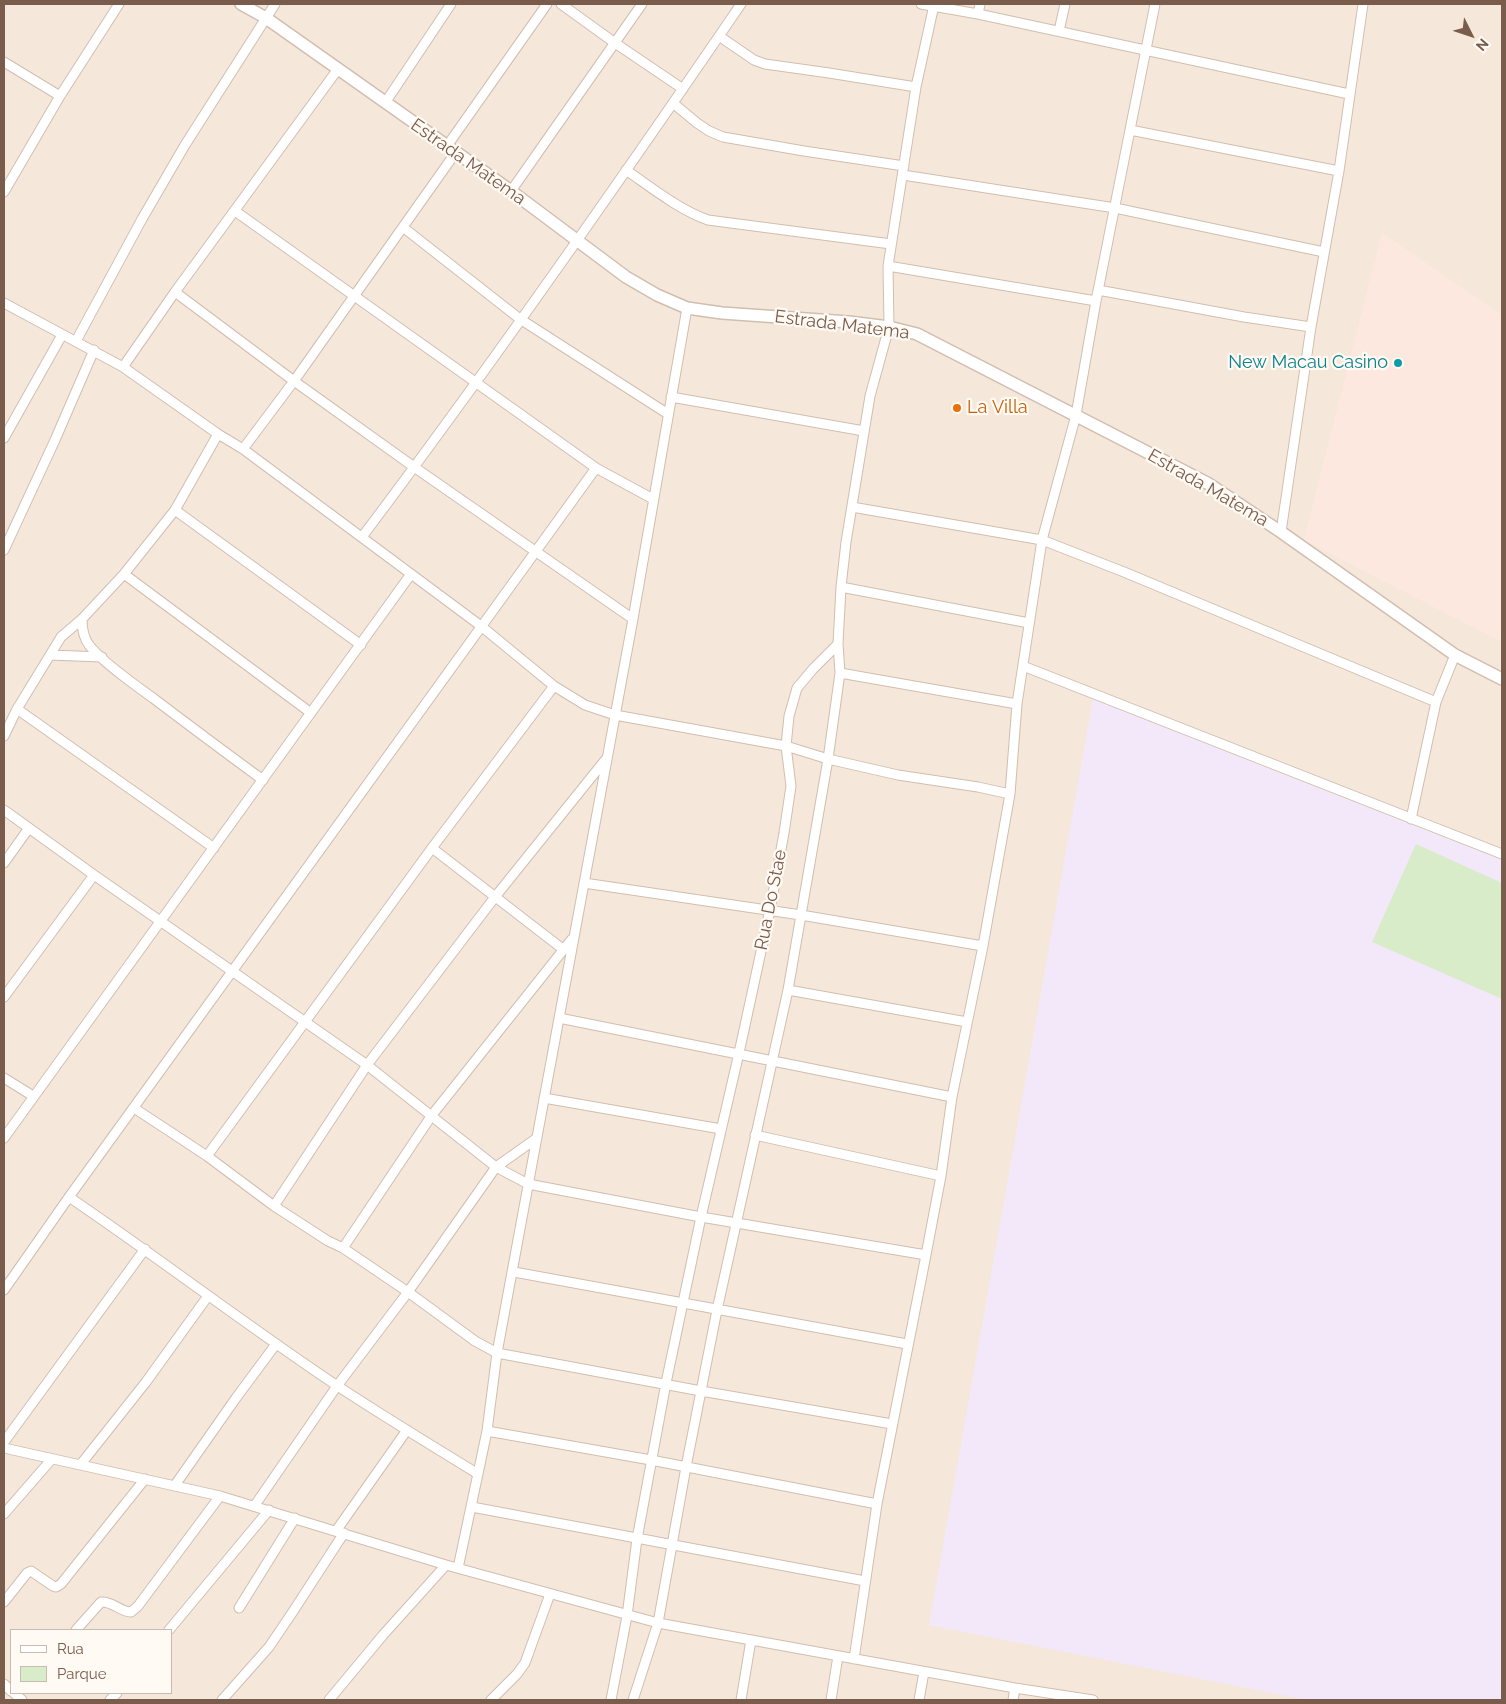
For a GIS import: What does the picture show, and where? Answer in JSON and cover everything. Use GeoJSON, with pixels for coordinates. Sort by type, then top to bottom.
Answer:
{"type":"FeatureCollection","features":[{"type":"Feature","properties":{"kind":"street"},"geometry":{"type":"LineString","coordinates":[[4,192],[60,96],[120,4]]}},
{"type":"Feature","properties":{"kind":"street","name":"Estrada Matema"},"geometry":{"type":"LineString","coordinates":[[241,4],[266,18],[452,149],[626,277],[657,294],[687,308],[722,313],[849,322],[889,327],[917,334],[1208,484],[1281,532],[1455,655],[1502,679]]}},
{"type":"Feature","properties":{"kind":"street"},"geometry":{"type":"LineString","coordinates":[[76,340],[142,219],[185,146],[275,4]]}},
{"type":"Feature","properties":{"kind":"street"},"geometry":{"type":"LineString","coordinates":[[385,103],[451,4]]}},
{"type":"Feature","properties":{"kind":"street"},"geometry":{"type":"LineString","coordinates":[[243,449],[404,228],[452,149],[546,4]]}},
{"type":"Feature","properties":{"kind":"street"},"geometry":{"type":"LineString","coordinates":[[561,4],[682,89]]}},
{"type":"Feature","properties":{"kind":"street"},"geometry":{"type":"LineString","coordinates":[[511,191],[642,4]]}},
{"type":"Feature","properties":{"kind":"street"},"geometry":{"type":"LineString","coordinates":[[362,537],[577,240],[741,4]]}},
{"type":"Feature","properties":{"kind":"street"},"geometry":{"type":"LineString","coordinates":[[921,4],[934,5],[1147,49],[1349,94]]}},
{"type":"Feature","properties":{"kind":"street"},"geometry":{"type":"LineString","coordinates":[[978,14],[980,4]]}},
{"type":"Feature","properties":{"kind":"street"},"geometry":{"type":"LineString","coordinates":[[1059,31],[1065,4]]}},
{"type":"Feature","properties":{"kind":"street"},"geometry":{"type":"LineString","coordinates":[[854,1659],[877,1504],[941,1176],[952,1097],[983,946],[1010,794],[1017,704],[1042,540],[1076,416],[1098,290],[1155,4]]}},
{"type":"Feature","properties":{"kind":"street"},"geometry":{"type":"LineString","coordinates":[[1281,532],[1311,327],[1339,171],[1363,4]]}},
{"type":"Feature","properties":{"kind":"street"},"geometry":{"type":"LineString","coordinates":[[634,1700],[658,1623],[701,1391],[736,1222],[788,990],[828,759],[840,673],[838,644],[841,587],[852,507],[870,396],[889,327],[888,266],[891,244],[916,87],[934,5]]}},
{"type":"Feature","properties":{"kind":"street"},"geometry":{"type":"LineString","coordinates":[[719,36],[754,60],[765,64],[916,87]]}},
{"type":"Feature","properties":{"kind":"street"},"geometry":{"type":"LineString","coordinates":[[4,62],[60,96]]}},
{"type":"Feature","properties":{"kind":"street"},"geometry":{"type":"LineString","coordinates":[[123,367],[175,292],[338,69]]}},
{"type":"Feature","properties":{"kind":"street"},"geometry":{"type":"LineString","coordinates":[[673,103],[703,127],[723,137],[1115,208],[1324,252]]}},
{"type":"Feature","properties":{"kind":"street"},"geometry":{"type":"LineString","coordinates":[[1130,130],[1339,171]]}},
{"type":"Feature","properties":{"kind":"street"},"geometry":{"type":"LineString","coordinates":[[626,170],[674,203],[708,220],[891,244]]}},
{"type":"Feature","properties":{"kind":"street"},"geometry":{"type":"LineString","coordinates":[[235,211],[596,468],[653,499]]}},
{"type":"Feature","properties":{"kind":"street"},"geometry":{"type":"LineString","coordinates":[[404,228],[520,319],[668,414]]}},
{"type":"Feature","properties":{"kind":"street"},"geometry":{"type":"LineString","coordinates":[[888,266],[1096,301]]}},
{"type":"Feature","properties":{"kind":"street"},"geometry":{"type":"LineString","coordinates":[[1098,290],[1244,317],[1311,327]]}},
{"type":"Feature","properties":{"kind":"street"},"geometry":{"type":"LineString","coordinates":[[175,292],[294,381],[414,467],[633,619]]}},
{"type":"Feature","properties":{"kind":"street"},"geometry":{"type":"LineString","coordinates":[[4,303],[62,335],[76,340],[123,367],[218,434],[243,449],[481,626],[554,686],[585,705],[615,715],[786,746],[828,759],[898,775],[978,787],[1010,794]]}},
{"type":"Feature","properties":{"kind":"street"},"geometry":{"type":"LineString","coordinates":[[458,1568],[487,1431],[497,1353],[514,1272],[558,1018],[633,619],[687,308]]}},
{"type":"Feature","properties":{"kind":"street"},"geometry":{"type":"LineString","coordinates":[[4,438],[62,335]]}},
{"type":"Feature","properties":{"kind":"street"},"geometry":{"type":"LineString","coordinates":[[4,550],[94,350]]}},
{"type":"Feature","properties":{"kind":"street"},"geometry":{"type":"LineString","coordinates":[[671,397],[864,431]]}},
{"type":"Feature","properties":{"kind":"street"},"geometry":{"type":"LineString","coordinates":[[4,736],[17,708],[61,637],[82,619],[124,574],[175,510],[218,434]]}},
{"type":"Feature","properties":{"kind":"street"},"geometry":{"type":"LineString","coordinates":[[4,1290],[69,1197],[596,468]]}},
{"type":"Feature","properties":{"kind":"street"},"geometry":{"type":"LineString","coordinates":[[852,507],[1042,540],[1124,572],[1436,702]]}},
{"type":"Feature","properties":{"kind":"street"},"geometry":{"type":"LineString","coordinates":[[175,510],[360,645]]}},
{"type":"Feature","properties":{"kind":"street"},"geometry":{"type":"LineString","coordinates":[[124,574],[311,713]]}},
{"type":"Feature","properties":{"kind":"street"},"geometry":{"type":"LineString","coordinates":[[4,1138],[32,1096],[214,848],[411,574]]}},
{"type":"Feature","properties":{"kind":"street"},"geometry":{"type":"LineString","coordinates":[[841,587],[1029,623]]}},
{"type":"Feature","properties":{"kind":"street"},"geometry":{"type":"LineString","coordinates":[[82,619],[84,637],[89,645],[102,657],[139,688],[263,780]]}},
{"type":"Feature","properties":{"kind":"street","name":"Rua Do Stae"},"geometry":{"type":"LineString","coordinates":[[611,1700],[627,1616],[637,1539],[666,1383],[770,910],[791,786],[786,746],[789,716],[797,688],[838,644]]}},
{"type":"Feature","properties":{"kind":"street"},"geometry":{"type":"LineString","coordinates":[[50,655],[102,657]]}},
{"type":"Feature","properties":{"kind":"street"},"geometry":{"type":"LineString","coordinates":[[1411,819],[1436,702],[1455,655]]}},
{"type":"Feature","properties":{"kind":"street"},"geometry":{"type":"LineString","coordinates":[[1023,666],[1502,854]]}},
{"type":"Feature","properties":{"kind":"street"},"geometry":{"type":"LineString","coordinates":[[840,673],[1017,704]]}},
{"type":"Feature","properties":{"kind":"street"},"geometry":{"type":"LineString","coordinates":[[208,1156],[432,848],[554,686]]}},
{"type":"Feature","properties":{"kind":"street"},"geometry":{"type":"LineString","coordinates":[[17,708],[214,848]]}},
{"type":"Feature","properties":{"kind":"street"},"geometry":{"type":"LineString","coordinates":[[274,1206],[367,1065],[495,897],[607,758]]}},
{"type":"Feature","properties":{"kind":"street"},"geometry":{"type":"LineString","coordinates":[[4,810],[232,972],[367,1065],[496,1167],[528,1184],[701,1217],[926,1255]]}},
{"type":"Feature","properties":{"kind":"street"},"geometry":{"type":"LineString","coordinates":[[4,863],[30,828]]}},
{"type":"Feature","properties":{"kind":"street"},"geometry":{"type":"LineString","coordinates":[[432,848],[564,950]]}},
{"type":"Feature","properties":{"kind":"street"},"geometry":{"type":"LineString","coordinates":[[4,997],[94,875]]}},
{"type":"Feature","properties":{"kind":"street"},"geometry":{"type":"LineString","coordinates":[[584,882],[770,910],[983,946]]}},
{"type":"Feature","properties":{"kind":"street"},"geometry":{"type":"LineString","coordinates":[[343,1248],[432,1116],[573,937]]}},
{"type":"Feature","properties":{"kind":"street"},"geometry":{"type":"LineString","coordinates":[[788,990],[967,1022]]}},
{"type":"Feature","properties":{"kind":"street"},"geometry":{"type":"LineString","coordinates":[[558,1018],[952,1097]]}},
{"type":"Feature","properties":{"kind":"street"},"geometry":{"type":"LineString","coordinates":[[4,1078],[32,1096]]}},
{"type":"Feature","properties":{"kind":"street"},"geometry":{"type":"LineString","coordinates":[[544,1098],[721,1129]]}},
{"type":"Feature","properties":{"kind":"street"},"geometry":{"type":"LineString","coordinates":[[134,1108],[208,1156],[274,1206],[328,1241],[343,1248],[476,1341],[497,1353],[892,1424]]}},
{"type":"Feature","properties":{"kind":"street"},"geometry":{"type":"LineString","coordinates":[[755,1135],[941,1176]]}},
{"type":"Feature","properties":{"kind":"street"},"geometry":{"type":"LineString","coordinates":[[255,1505],[337,1386],[408,1292],[496,1167],[537,1138]]}},
{"type":"Feature","properties":{"kind":"street"},"geometry":{"type":"LineString","coordinates":[[69,1197],[337,1386],[478,1474]]}},
{"type":"Feature","properties":{"kind":"street"},"geometry":{"type":"LineString","coordinates":[[4,1442],[145,1249]]}},
{"type":"Feature","properties":{"kind":"street"},"geometry":{"type":"LineString","coordinates":[[514,1272],[907,1344]]}},
{"type":"Feature","properties":{"kind":"street"},"geometry":{"type":"LineString","coordinates":[[81,1464],[146,1382],[208,1296]]}},
{"type":"Feature","properties":{"kind":"street"},"geometry":{"type":"LineString","coordinates":[[175,1485],[276,1344]]}},
{"type":"Feature","properties":{"kind":"street"},"geometry":{"type":"LineString","coordinates":[[222,1700],[269,1647],[292,1613],[340,1532],[407,1430]]}},
{"type":"Feature","properties":{"kind":"street"},"geometry":{"type":"LineString","coordinates":[[487,1431],[651,1460],[877,1504]]}},
{"type":"Feature","properties":{"kind":"street"},"geometry":{"type":"LineString","coordinates":[[4,1448],[51,1460],[81,1464],[175,1485],[255,1505],[446,1565],[627,1616],[924,1672],[1093,1700]]}},
{"type":"Feature","properties":{"kind":"street"},"geometry":{"type":"LineString","coordinates":[[4,1514],[51,1460]]}},
{"type":"Feature","properties":{"kind":"street"},"geometry":{"type":"LineString","coordinates":[[4,1602],[27,1573],[31,1571],[53,1586],[56,1587],[61,1584],[145,1479]]}},
{"type":"Feature","properties":{"kind":"street"},"geometry":{"type":"LineString","coordinates":[[77,1629],[101,1602],[107,1601],[125,1612],[131,1612],[138,1606],[220,1496]]}},
{"type":"Feature","properties":{"kind":"street"},"geometry":{"type":"LineString","coordinates":[[472,1507],[865,1581]]}},
{"type":"Feature","properties":{"kind":"street"},"geometry":{"type":"LineString","coordinates":[[169,1629],[269,1510]]}},
{"type":"Feature","properties":{"kind":"street"},"geometry":{"type":"LineString","coordinates":[[239,1608],[294,1518]]}},
{"type":"Feature","properties":{"kind":"street"},"geometry":{"type":"LineString","coordinates":[[329,1700],[446,1565]]}},
{"type":"Feature","properties":{"kind":"street"},"geometry":{"type":"LineString","coordinates":[[492,1700],[517,1674],[524,1662],[550,1594]]}},
{"type":"Feature","properties":{"kind":"street"},"geometry":{"type":"LineString","coordinates":[[741,1700],[751,1640]]}},
{"type":"Feature","properties":{"kind":"street"},"geometry":{"type":"LineString","coordinates":[[831,1700],[838,1656]]}},
{"type":"Feature","properties":{"kind":"street"},"geometry":{"type":"LineString","coordinates":[[919,1700],[924,1672]]}},
{"type":"Feature","properties":{"kind":"street"},"geometry":{"type":"LineString","coordinates":[[1013,1700],[1015,1688]]}},
{"type":"Feature","properties":{"kind":"shaded area"},"geometry":{"type":"Polygon","coordinates":[[[4,4],[1502,4],[1502,1700],[4,1700],[4,4]]]}},
{"type":"Feature","properties":{"kind":"shaded area"},"geometry":{"type":"Polygon","coordinates":[[[1382,233],[1502,315],[1502,642],[1304,540],[1382,233]]]}},
{"type":"Feature","properties":{"kind":"shaded area"},"geometry":{"type":"Polygon","coordinates":[[[1093,699],[1502,860],[1502,1700],[1307,1700],[929,1625],[1093,699]]]}},
{"type":"Feature","properties":{"kind":"green space"},"geometry":{"type":"Polygon","coordinates":[[[1416,844],[1502,883],[1502,999],[1372,942],[1416,844]]]}},
{"type":"Feature","properties":{"kind":"place","name":"New Macau Casino"},"geometry":{"type":"Point","coordinates":[1398,363]}},
{"type":"Feature","properties":{"kind":"place","name":"La Villa"},"geometry":{"type":"Point","coordinates":[957,408]}}]}
